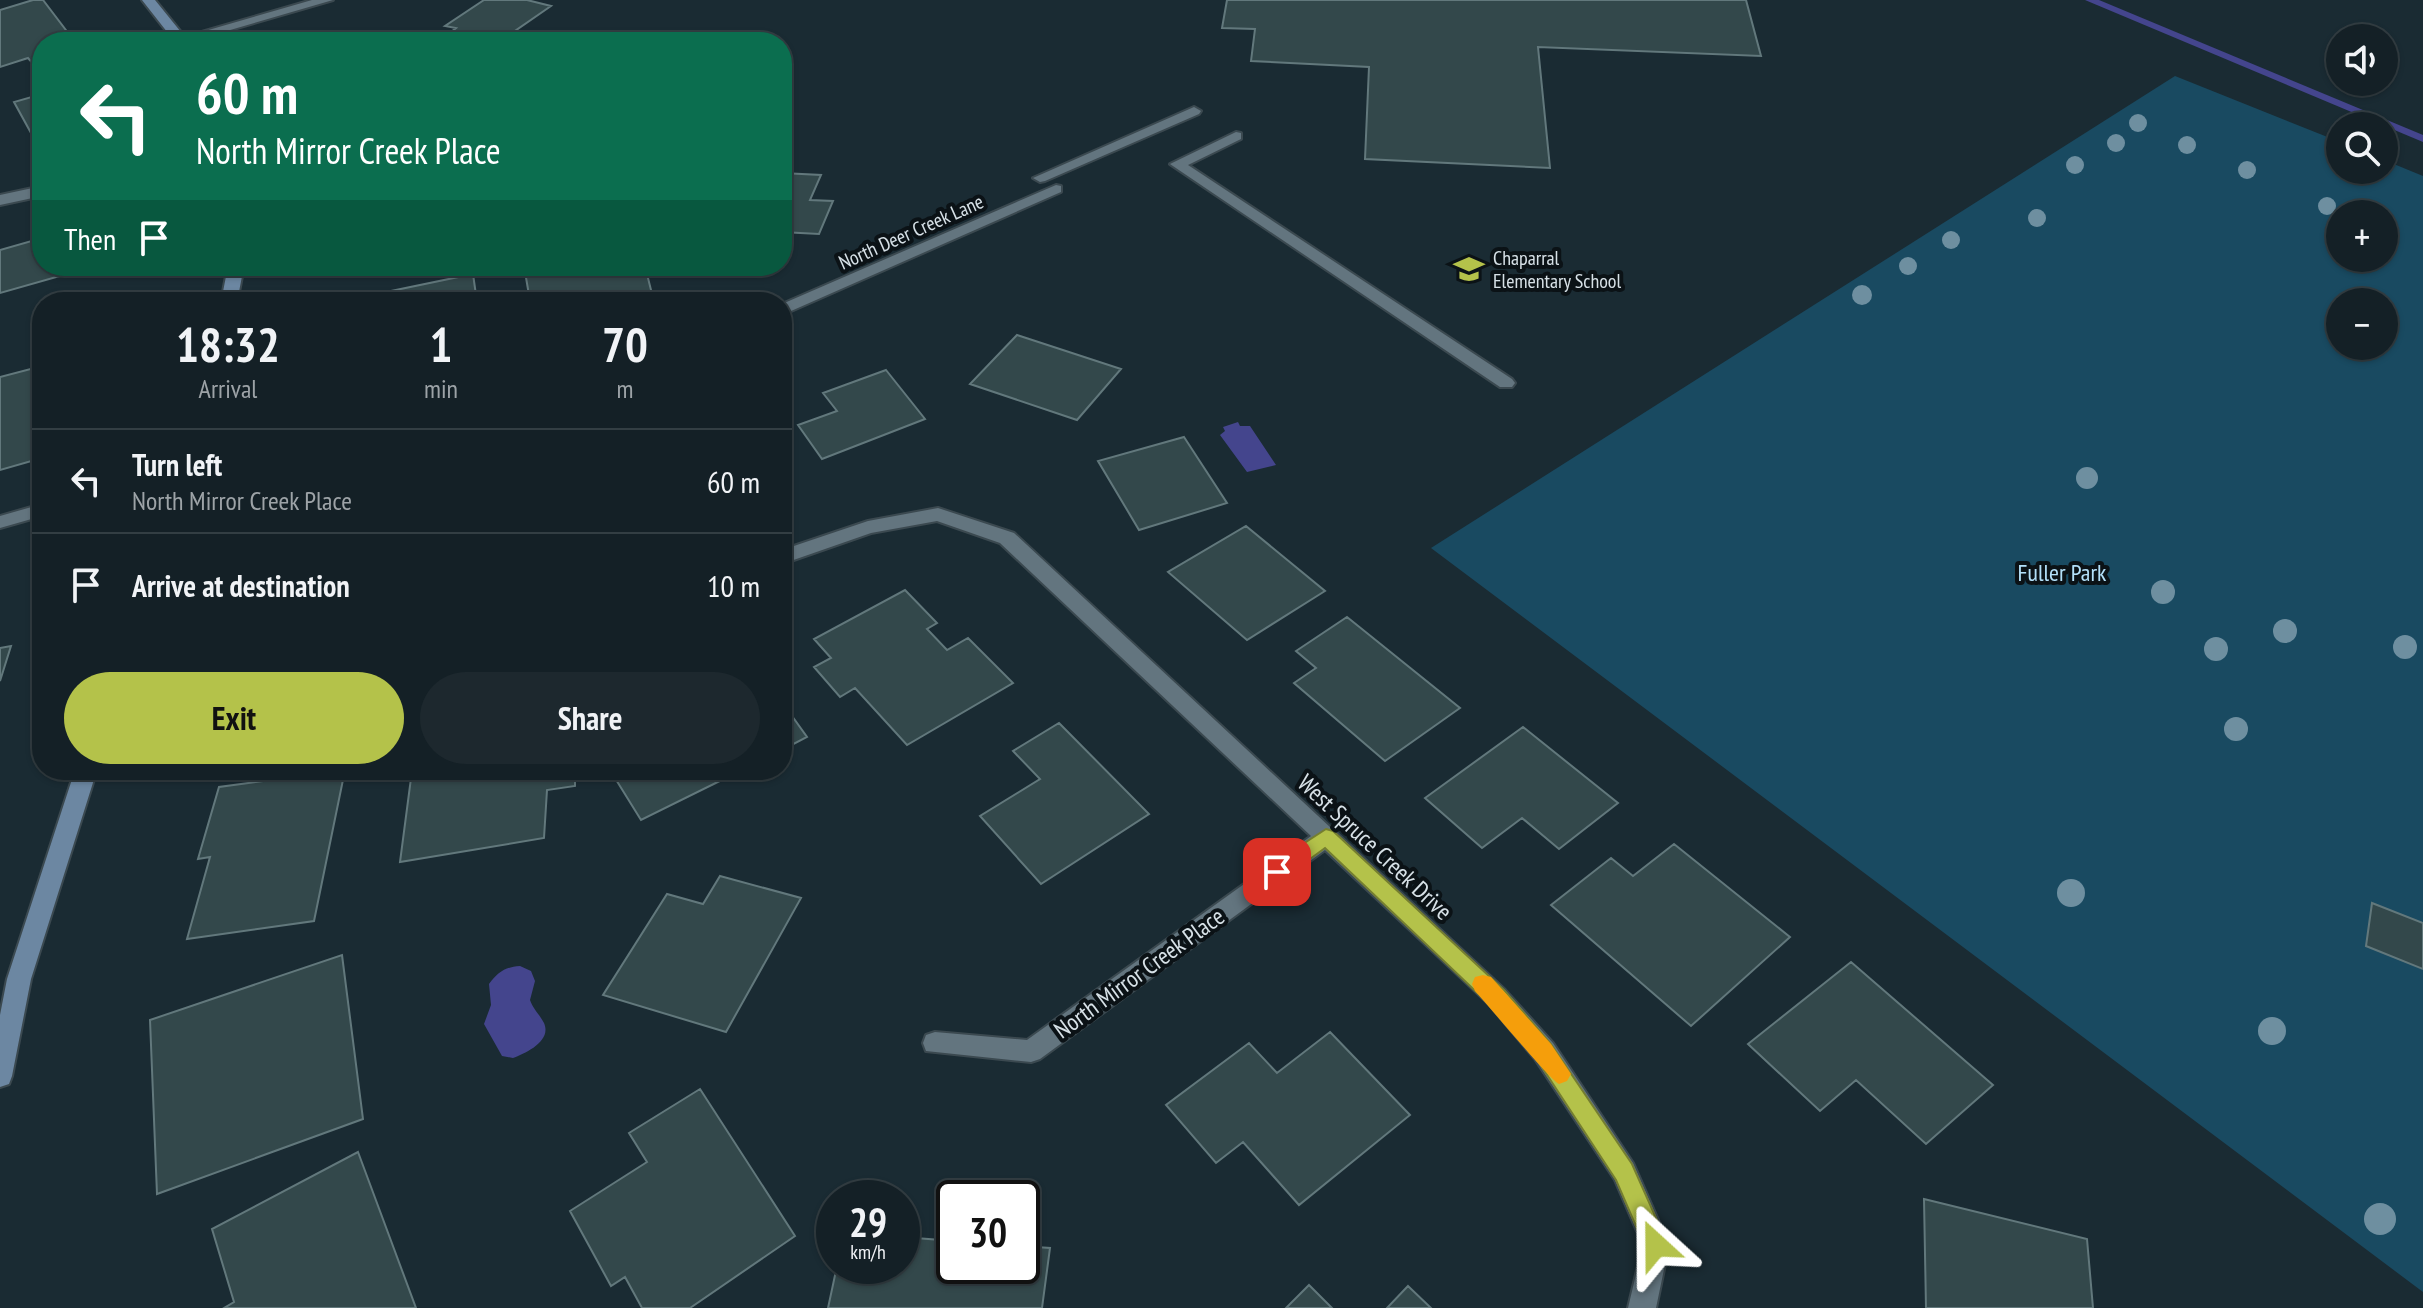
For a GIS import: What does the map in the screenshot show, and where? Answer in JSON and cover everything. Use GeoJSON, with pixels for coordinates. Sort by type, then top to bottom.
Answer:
{"type":"FeatureCollection","features":[{"type":"Feature","properties":{"kind":"street"},"geometry":{"type":"LineString","coordinates":[[148,0],[175,32]]}},
{"type":"Feature","properties":{"kind":"street"},"geometry":{"type":"LineString","coordinates":[[214,32],[327,0]]}},
{"type":"Feature","properties":{"kind":"street"},"geometry":{"type":"LineString","coordinates":[[1040,178],[1194,111]]}},
{"type":"Feature","properties":{"kind":"street"},"geometry":{"type":"LineString","coordinates":[[1236,136],[1177,164],[1506,383]]}},
{"type":"Feature","properties":{"kind":"street","name":"North Deer Creek Lane"},"geometry":{"type":"LineString","coordinates":[[792,306],[1056,189]]}},
{"type":"Feature","properties":{"kind":"street"},"geometry":{"type":"LineString","coordinates":[[0,200],[32,193]]}},
{"type":"Feature","properties":{"kind":"street"},"geometry":{"type":"LineString","coordinates":[[0,522],[32,513]]}},
{"type":"Feature","properties":{"kind":"street","name":"West Spruce Creek Drive"},"geometry":{"type":"LineString","coordinates":[[792,554],[868,527],[938,514],[1007,538],[1497,997],[1551,1062],[1624,1172],[1656,1245],[1642,1308]]}},
{"type":"Feature","properties":{"kind":"street"},"geometry":{"type":"LineString","coordinates":[[0,1076],[19,979],[83,780]]}},
{"type":"Feature","properties":{"kind":"street","name":"North Mirror Creek Place"},"geometry":{"type":"LineString","coordinates":[[935,1043],[1031,1051],[1326,837]]}},
{"type":"Feature","properties":{"kind":"green space","name":"Fuller Park"},"geometry":{"type":"Polygon","coordinates":[[[2175,76],[2326,136],[2326,184],[2398,184],[2398,166],[2423,176],[2423,1292],[1431,548],[2175,76]]]}},
{"type":"Feature","properties":{"kind":"shaded area"},"geometry":{"type":"Polygon","coordinates":[[[1238,422],[1240,426],[1250,426],[1276,465],[1247,472],[1220,435],[1225,431],[1223,427],[1238,422]]]}},
{"type":"Feature","properties":{"kind":"shaded area"},"geometry":{"type":"Polygon","coordinates":[[[520,966],[531,971],[535,981],[530,1000],[545,1029],[541,1041],[513,1058],[502,1056],[484,1024],[491,1005],[489,984],[502,971],[520,966]]]}},
{"type":"Feature","properties":{"kind":"building"},"geometry":{"type":"Polygon","coordinates":[[[43,0],[67,32],[32,32],[32,63],[28,58],[0,67],[0,10],[43,0]]]}},
{"type":"Feature","properties":{"kind":"building"},"geometry":{"type":"Polygon","coordinates":[[[484,0],[527,0],[551,6],[513,32],[451,32],[456,28],[445,26],[484,0]]]}},
{"type":"Feature","properties":{"kind":"building"},"geometry":{"type":"Polygon","coordinates":[[[1227,0],[1746,0],[1761,56],[1538,47],[1550,168],[1365,159],[1369,67],[1251,61],[1255,29],[1222,28],[1227,0]]]}},
{"type":"Feature","properties":{"kind":"building"},"geometry":{"type":"Polygon","coordinates":[[[32,97],[32,135],[14,102],[32,97]]]}},
{"type":"Feature","properties":{"kind":"building"},"geometry":{"type":"Polygon","coordinates":[[[792,174],[821,175],[810,200],[833,201],[819,234],[792,233],[792,174]]]}},
{"type":"Feature","properties":{"kind":"building"},"geometry":{"type":"Polygon","coordinates":[[[32,241],[32,276],[60,276],[0,293],[0,250],[32,241]]]}},
{"type":"Feature","properties":{"kind":"building"},"geometry":{"type":"Polygon","coordinates":[[[473,276],[476,292],[386,292],[473,276]]]}},
{"type":"Feature","properties":{"kind":"building"},"geometry":{"type":"Polygon","coordinates":[[[526,276],[648,276],[652,292],[545,292],[528,292],[526,276]]]}},
{"type":"Feature","properties":{"kind":"building"},"geometry":{"type":"Polygon","coordinates":[[[1017,335],[1121,369],[1077,420],[970,384],[1017,335]]]}},
{"type":"Feature","properties":{"kind":"building"},"geometry":{"type":"Polygon","coordinates":[[[32,369],[32,461],[0,470],[0,377],[32,369]]]}},
{"type":"Feature","properties":{"kind":"building"},"geometry":{"type":"Polygon","coordinates":[[[886,370],[925,419],[822,459],[798,425],[837,411],[823,393],[886,370]]]}},
{"type":"Feature","properties":{"kind":"building"},"geometry":{"type":"Polygon","coordinates":[[[1184,437],[1227,503],[1139,530],[1098,461],[1184,437]]]}},
{"type":"Feature","properties":{"kind":"building"},"geometry":{"type":"Polygon","coordinates":[[[1246,526],[1325,591],[1247,640],[1168,572],[1246,526]]]}},
{"type":"Feature","properties":{"kind":"building"},"geometry":{"type":"Polygon","coordinates":[[[905,590],[937,623],[927,629],[947,650],[968,638],[1013,683],[907,745],[855,688],[840,697],[814,667],[831,658],[814,639],[905,590]]]}},
{"type":"Feature","properties":{"kind":"building"},"geometry":{"type":"Polygon","coordinates":[[[1347,617],[1460,708],[1385,761],[1294,683],[1316,668],[1296,651],[1347,617]]]}},
{"type":"Feature","properties":{"kind":"building"},"geometry":{"type":"Polygon","coordinates":[[[11,646],[0,681],[0,648],[11,646]]]}},
{"type":"Feature","properties":{"kind":"building"},"geometry":{"type":"Polygon","coordinates":[[[792,716],[807,737],[792,745],[792,716]]]}},
{"type":"Feature","properties":{"kind":"building"},"geometry":{"type":"Polygon","coordinates":[[[1059,723],[1149,814],[1041,884],[980,816],[1040,779],[1013,751],[1059,723]]]}},
{"type":"Feature","properties":{"kind":"building"},"geometry":{"type":"Polygon","coordinates":[[[1523,727],[1618,803],[1559,849],[1522,818],[1482,848],[1425,798],[1523,727]]]}},
{"type":"Feature","properties":{"kind":"building"},"geometry":{"type":"Polygon","coordinates":[[[271,780],[343,780],[314,921],[187,939],[210,857],[198,859],[219,787],[271,780]]]}},
{"type":"Feature","properties":{"kind":"building"},"geometry":{"type":"Polygon","coordinates":[[[411,780],[575,780],[575,786],[547,790],[544,838],[400,862],[411,780]]]}},
{"type":"Feature","properties":{"kind":"building"},"geometry":{"type":"Polygon","coordinates":[[[616,780],[722,780],[641,820],[616,780]]]}},
{"type":"Feature","properties":{"kind":"building"},"geometry":{"type":"Polygon","coordinates":[[[1674,844],[1790,937],[1691,1026],[1551,905],[1611,858],[1633,876],[1674,844]]]}},
{"type":"Feature","properties":{"kind":"building"},"geometry":{"type":"Polygon","coordinates":[[[720,876],[801,898],[726,1032],[603,995],[667,894],[703,904],[720,876]]]}},
{"type":"Feature","properties":{"kind":"building"},"geometry":{"type":"Polygon","coordinates":[[[2372,903],[2423,923],[2423,969],[2366,946],[2372,903]]]}},
{"type":"Feature","properties":{"kind":"building"},"geometry":{"type":"Polygon","coordinates":[[[342,955],[363,1119],[157,1194],[150,1020],[342,955]]]}},
{"type":"Feature","properties":{"kind":"building"},"geometry":{"type":"Polygon","coordinates":[[[1851,962],[1993,1085],[1926,1144],[1856,1080],[1820,1111],[1748,1044],[1851,962]]]}},
{"type":"Feature","properties":{"kind":"building"},"geometry":{"type":"Polygon","coordinates":[[[1330,1032],[1410,1115],[1299,1205],[1243,1142],[1216,1163],[1166,1105],[1249,1043],[1277,1073],[1330,1032]]]}},
{"type":"Feature","properties":{"kind":"building"},"geometry":{"type":"Polygon","coordinates":[[[700,1089],[795,1236],[690,1308],[642,1308],[625,1277],[611,1286],[570,1211],[647,1162],[629,1133],[700,1089]]]}},
{"type":"Feature","properties":{"kind":"building"},"geometry":{"type":"Polygon","coordinates":[[[358,1152],[416,1308],[224,1308],[234,1302],[212,1229],[358,1152]]]}},
{"type":"Feature","properties":{"kind":"building"},"geometry":{"type":"Polygon","coordinates":[[[1924,1199],[2087,1239],[2093,1308],[1926,1308],[1924,1199]]]}},
{"type":"Feature","properties":{"kind":"building"},"geometry":{"type":"Polygon","coordinates":[[[920,1238],[936,1240],[936,1284],[1040,1284],[1040,1247],[1050,1248],[1042,1308],[828,1308],[833,1284],[920,1284],[920,1238]]]}},
{"type":"Feature","properties":{"kind":"building"},"geometry":{"type":"Polygon","coordinates":[[[1309,1285],[1332,1308],[1286,1308],[1309,1285]]]}},
{"type":"Feature","properties":{"kind":"building"},"geometry":{"type":"Polygon","coordinates":[[[1408,1286],[1431,1308],[1387,1308],[1408,1286]]]}},
{"type":"Feature","properties":{"kind":"waterway"},"geometry":{"type":"LineString","coordinates":[[2090,0],[2423,139]]}},
{"type":"Feature","properties":{"kind":"slow traffic"},"geometry":{"type":"LineString","coordinates":[[1483,984],[1544,1051],[1559,1074]]}},
{"type":"Feature","properties":{"kind":"place","name":"Chaparral Elementary School"},"geometry":{"type":"Point","coordinates":[1469,269]}},
{"type":"Feature","properties":{"kind":"route"},"geometry":{"type":"LineString","coordinates":[[1277,872],[1326,837],[1497,997],[1544,1051],[1624,1172],[1656,1245]]}}]}
